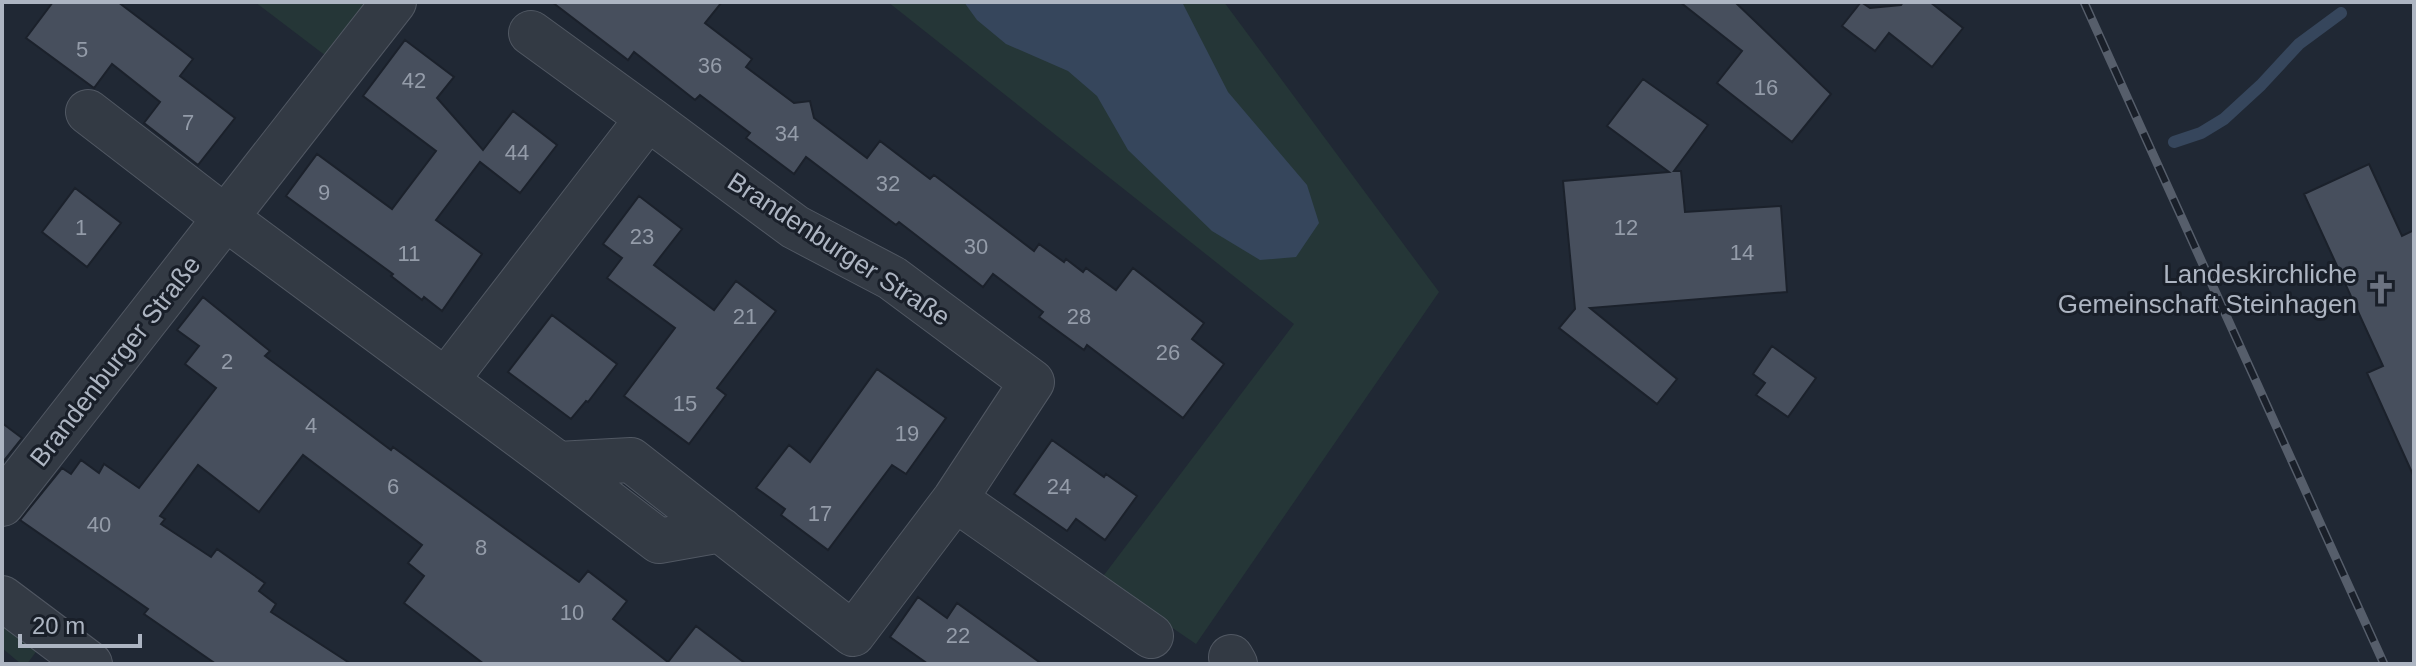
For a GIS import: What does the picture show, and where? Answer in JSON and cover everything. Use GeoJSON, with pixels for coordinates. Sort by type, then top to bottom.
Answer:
{"type":"FeatureCollection","features":[{"type":"Feature","properties":{"kind":"street","name":"Brandenburger Straße"},"geometry":{"type":"LineString","coordinates":[[2,504],[394,2]]}},
{"type":"Feature","properties":{"kind":"street","name":"Brandenburger Straße"},"geometry":{"type":"LineString","coordinates":[[88,112],[558,464],[631,460],[853,634],[955,499],[1032,382],[892,278],[795,227],[531,33]]}},
{"type":"Feature","properties":{"kind":"street"},"geometry":{"type":"LineString","coordinates":[[447,379],[648,118]]}},
{"type":"Feature","properties":{"kind":"street"},"geometry":{"type":"LineString","coordinates":[[955,499],[1151,636]]}},
{"type":"Feature","properties":{"kind":"street"},"geometry":{"type":"LineString","coordinates":[[2,598],[90,664]]}},
{"type":"Feature","properties":{"kind":"shaded area"},"geometry":{"type":"Polygon","coordinates":[[[255,2],[373,2],[330,59],[255,2]]]}},
{"type":"Feature","properties":{"kind":"shaded area"},"geometry":{"type":"Polygon","coordinates":[[[888,2],[1224,2],[1439,292],[1196,644],[1101,579],[1294,324],[888,2]]]}},
{"type":"Feature","properties":{"kind":"shaded area"},"geometry":{"type":"Polygon","coordinates":[[[2,621],[41,645],[27,664],[21,664],[2,648],[2,621]]]}},
{"type":"Feature","properties":{"kind":"water"},"geometry":{"type":"Polygon","coordinates":[[[964,2],[1182,2],[1228,92],[1307,185],[1319,223],[1296,257],[1260,260],[1212,231],[1128,150],[1097,96],[1068,71],[1006,44],[977,20],[964,2]]]}},
{"type":"Feature","properties":{"kind":"building"},"geometry":{"type":"Polygon","coordinates":[[[53,2],[118,2],[193,59],[180,76],[235,118],[198,165],[144,123],[160,102],[112,64],[94,88],[26,38],[53,2]]]}},
{"type":"Feature","properties":{"kind":"building"},"geometry":{"type":"Polygon","coordinates":[[[552,2],[722,2],[705,23],[752,59],[746,67],[794,103],[810,101],[814,118],[867,158],[880,141],[930,179],[934,175],[1034,251],[1039,244],[1083,272],[1086,268],[1116,290],[1133,268],[1204,323],[1192,339],[1224,364],[1183,418],[1087,345],[1084,350],[1039,317],[1043,312],[993,274],[983,287],[899,222],[896,225],[806,157],[794,174],[746,138],[750,133],[700,95],[695,100],[634,52],[628,60],[552,2]]]}},
{"type":"Feature","properties":{"kind":"building"},"geometry":{"type":"Polygon","coordinates":[[[1680,2],[1735,2],[1831,94],[1792,142],[1717,83],[1742,51],[1680,2]]]}},
{"type":"Feature","properties":{"kind":"building"},"geometry":{"type":"Polygon","coordinates":[[[1861,2],[1870,8],[1901,5],[1903,2],[1930,2],[1963,28],[1932,67],[1889,33],[1875,51],[1842,26],[1861,2]]]}},
{"type":"Feature","properties":{"kind":"building"},"geometry":{"type":"Polygon","coordinates":[[[405,40],[454,77],[437,98],[483,150],[513,111],[557,145],[520,193],[480,162],[436,220],[482,254],[442,311],[424,297],[422,300],[391,276],[393,274],[286,196],[317,154],[392,209],[436,151],[363,96],[405,40]]]}},
{"type":"Feature","properties":{"kind":"building"},"geometry":{"type":"Polygon","coordinates":[[[1643,79],[1708,125],[1674,171],[1681,171],[1685,212],[1781,206],[1787,292],[1590,308],[1677,379],[1657,404],[1559,328],[1575,309],[1563,181],[1669,172],[1607,126],[1643,79]]]}},
{"type":"Feature","properties":{"kind":"building"},"geometry":{"type":"Polygon","coordinates":[[[2369,164],[2402,236],[2414,230],[2414,477],[2367,373],[2383,366],[2304,194],[2369,164]]]}},
{"type":"Feature","properties":{"kind":"building"},"geometry":{"type":"Polygon","coordinates":[[[75,188],[121,223],[87,267],[42,232],[75,188]]]}},
{"type":"Feature","properties":{"kind":"building"},"geometry":{"type":"Polygon","coordinates":[[[639,196],[682,229],[654,265],[714,310],[736,281],[776,311],[717,388],[726,395],[689,444],[624,396],[675,328],[607,278],[622,258],[603,244],[639,196]]]}},
{"type":"Feature","properties":{"kind":"building"},"geometry":{"type":"Polygon","coordinates":[[[203,297],[270,351],[265,356],[391,450],[393,447],[579,582],[588,571],[627,601],[613,619],[668,662],[696,626],[746,664],[484,664],[404,603],[424,576],[408,563],[422,545],[303,455],[259,512],[198,465],[160,516],[165,519],[161,524],[211,557],[217,549],[265,583],[259,591],[276,604],[271,612],[351,664],[216,664],[144,614],[148,609],[20,520],[62,468],[71,474],[81,460],[99,473],[104,464],[139,488],[216,388],[185,364],[199,346],[177,330],[203,297]]]}},
{"type":"Feature","properties":{"kind":"building"},"geometry":{"type":"Polygon","coordinates":[[[552,315],[617,364],[571,419],[508,372],[552,315]]]}},
{"type":"Feature","properties":{"kind":"building"},"geometry":{"type":"Polygon","coordinates":[[[1772,346],[1816,378],[1788,417],[1756,395],[1765,383],[1753,374],[1772,346]]]}},
{"type":"Feature","properties":{"kind":"building"},"geometry":{"type":"Polygon","coordinates":[[[877,369],[946,418],[906,474],[892,465],[828,550],[781,515],[785,509],[756,488],[789,445],[810,462],[877,369]]]}},
{"type":"Feature","properties":{"kind":"building"},"geometry":{"type":"Polygon","coordinates":[[[2,423],[22,438],[2,463],[2,423]]]}},
{"type":"Feature","properties":{"kind":"building"},"geometry":{"type":"Polygon","coordinates":[[[1052,440],[1137,496],[1105,540],[1076,519],[1067,531],[1014,494],[1052,440]]]}},
{"type":"Feature","properties":{"kind":"building"},"geometry":{"type":"Polygon","coordinates":[[[918,597],[947,618],[957,603],[1042,664],[928,664],[890,637],[918,597]]]}},
{"type":"Feature","properties":{"kind":"waterway"},"geometry":{"type":"LineString","coordinates":[[2174,142],[2201,133],[2224,119],[2299,44],[2341,13]]}},
{"type":"Feature","properties":{"kind":"railway"},"geometry":{"type":"LineString","coordinates":[[2084,2],[2384,664]]}},
{"type":"Feature","properties":{"kind":"place","name":"Landeskirchliche Gemeinschaft Steinhagen"},"geometry":{"type":"Point","coordinates":[2381,289]}}]}
